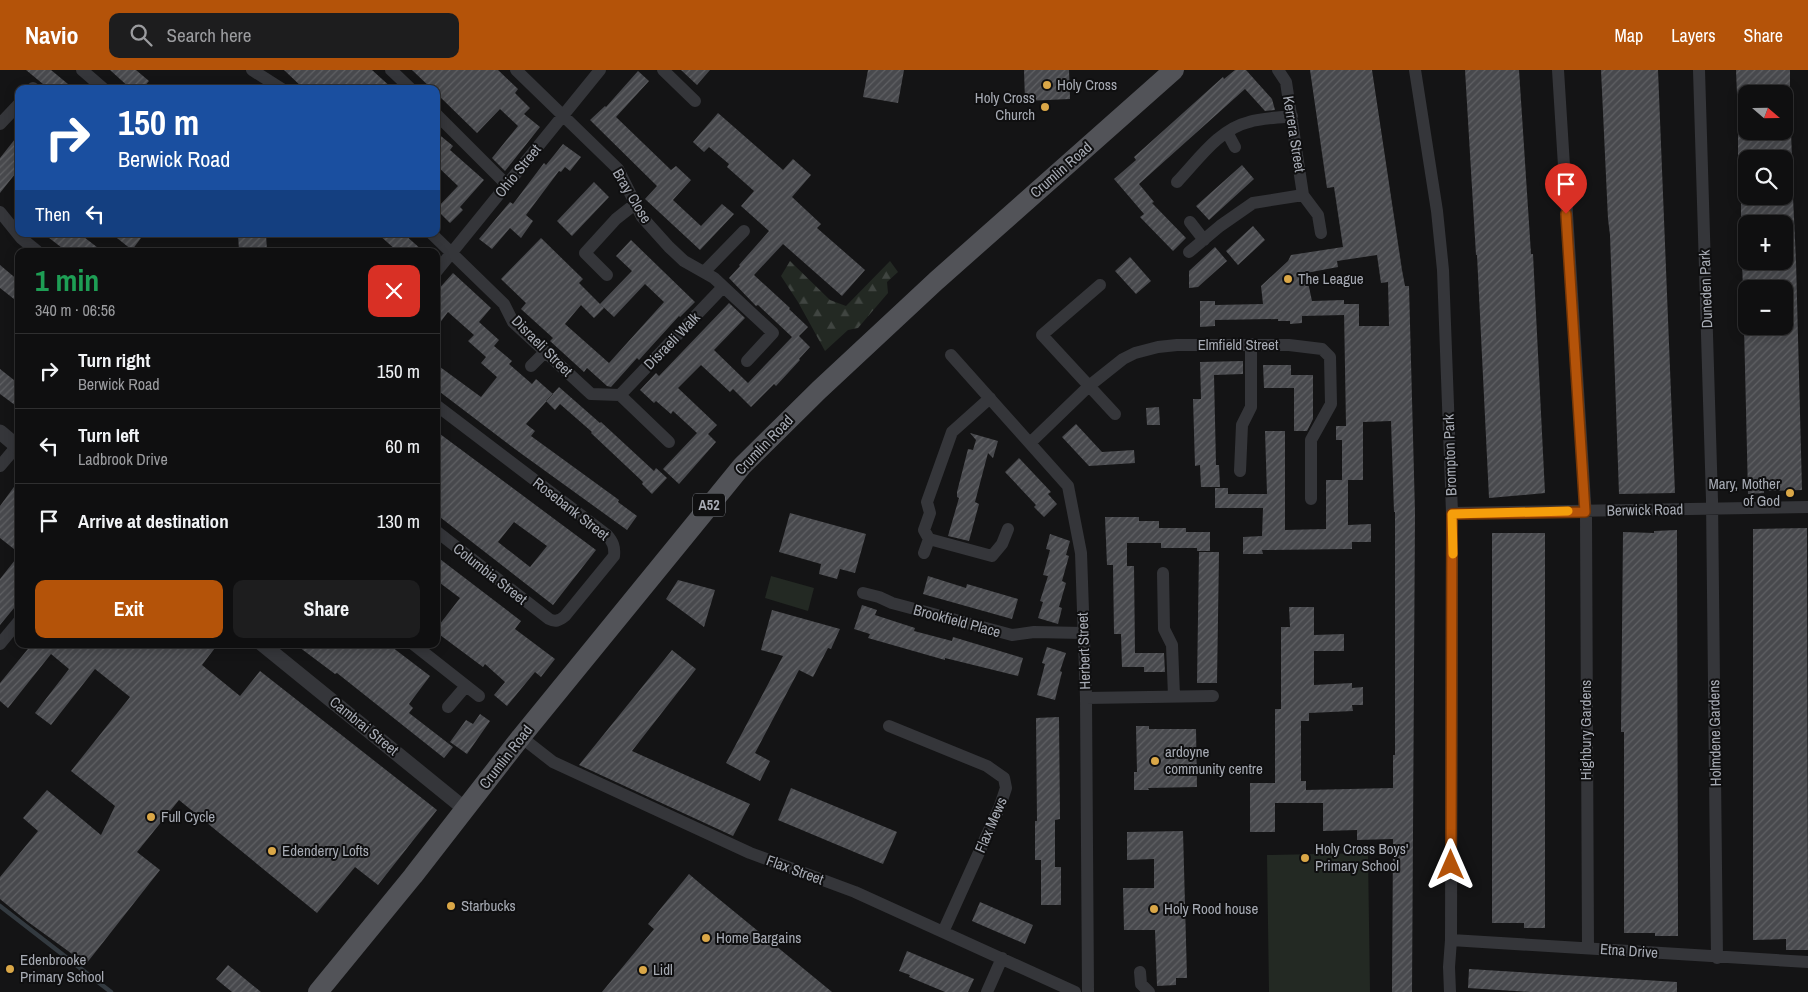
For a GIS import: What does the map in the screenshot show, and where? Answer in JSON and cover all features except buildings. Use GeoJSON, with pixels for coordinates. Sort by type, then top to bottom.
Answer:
{"type":"FeatureCollection","features":[{"type":"Feature","properties":{"kind":"main road","name":"Crumlin Road"},"geometry":{"type":"LineString","coordinates":[[318,992],[413,876],[521,737],[742,466],[819,390],[936,281],[1174,70]]}},
{"type":"Feature","properties":{"kind":"street"},"geometry":{"type":"LineString","coordinates":[[82,70],[99,85]]}},
{"type":"Feature","properties":{"kind":"street"},"geometry":{"type":"LineString","coordinates":[[252,70],[276,85]]}},
{"type":"Feature","properties":{"kind":"street"},"geometry":{"type":"LineString","coordinates":[[391,70],[407,85]]}},
{"type":"Feature","properties":{"kind":"street","name":"Bray Close"},"geometry":{"type":"LineString","coordinates":[[516,70],[618,169],[635,204],[650,227],[669,247],[684,261],[705,271],[773,333],[747,360]]}},
{"type":"Feature","properties":{"kind":"street","name":"Ohio Street"},"geometry":{"type":"LineString","coordinates":[[440,267],[600,70]]}},
{"type":"Feature","properties":{"kind":"street"},"geometry":{"type":"LineString","coordinates":[[663,70],[695,101]]}},
{"type":"Feature","properties":{"kind":"street","name":"Kerrera Street"},"geometry":{"type":"LineString","coordinates":[[1278,70],[1286,82],[1305,197],[1318,215],[1321,233]]}},
{"type":"Feature","properties":{"kind":"street","name":"Brompton Park"},"geometry":{"type":"LineString","coordinates":[[1415,70],[1437,211],[1443,270],[1452,514],[1450,992]]}},
{"type":"Feature","properties":{"kind":"street","name":"Highbury Gardens"},"geometry":{"type":"LineString","coordinates":[[1558,70],[1585,512],[1588,948]]}},
{"type":"Feature","properties":{"kind":"street","name":"Duneden Park"},"geometry":{"type":"LineString","coordinates":[[1699,70],[1711,508]]}},
{"type":"Feature","properties":{"kind":"street"},"geometry":{"type":"LineString","coordinates":[[0,124],[15,113]]}},
{"type":"Feature","properties":{"kind":"street"},"geometry":{"type":"LineString","coordinates":[[1177,182],[1227,132],[1248,122],[1292,116]]}},
{"type":"Feature","properties":{"kind":"street"},"geometry":{"type":"LineString","coordinates":[[440,118],[507,185]]}},
{"type":"Feature","properties":{"kind":"street"},"geometry":{"type":"LineString","coordinates":[[1227,132],[1235,147]]}},
{"type":"Feature","properties":{"kind":"street"},"geometry":{"type":"LineString","coordinates":[[1190,252],[1220,226],[1253,204],[1280,198],[1305,197]]}},
{"type":"Feature","properties":{"kind":"street"},"geometry":{"type":"LineString","coordinates":[[607,275],[585,252],[616,219],[635,204]]}},
{"type":"Feature","properties":{"kind":"street"},"geometry":{"type":"LineString","coordinates":[[0,212],[15,232]]}},
{"type":"Feature","properties":{"kind":"street"},"geometry":{"type":"LineString","coordinates":[[1190,222],[1204,240]]}},
{"type":"Feature","properties":{"kind":"street"},"geometry":{"type":"LineString","coordinates":[[705,271],[744,231]]}},
{"type":"Feature","properties":{"kind":"street"},"geometry":{"type":"LineString","coordinates":[[19,237],[33,248]]}},
{"type":"Feature","properties":{"kind":"street","name":"Disraeli Street"},"geometry":{"type":"LineString","coordinates":[[435,237],[504,304],[513,322],[591,394],[620,395]]}},
{"type":"Feature","properties":{"kind":"street"},"geometry":{"type":"LineString","coordinates":[[1100,285],[1042,335],[1115,414]]}},
{"type":"Feature","properties":{"kind":"street","name":"Disraeli Walk"},"geometry":{"type":"LineString","coordinates":[[620,395],[723,287]]}},
{"type":"Feature","properties":{"kind":"street"},"geometry":{"type":"LineString","coordinates":[[1240,471],[1242,425],[1251,406],[1251,344]]}},
{"type":"Feature","properties":{"kind":"street","name":"Elmfield Street"},"geometry":{"type":"LineString","coordinates":[[1030,443],[1089,386],[1123,359],[1135,353],[1158,347],[1251,344],[1289,344],[1322,349],[1330,357],[1331,404],[1311,440],[1310,499]]}},
{"type":"Feature","properties":{"kind":"street"},"geometry":{"type":"LineString","coordinates":[[531,366],[545,352]]}},
{"type":"Feature","properties":{"kind":"street","name":"Herbert Street"},"geometry":{"type":"LineString","coordinates":[[950,355],[1068,486],[1081,553],[1086,698],[1088,992]]}},
{"type":"Feature","properties":{"kind":"street"},"geometry":{"type":"LineString","coordinates":[[620,395],[669,442]]}},
{"type":"Feature","properties":{"kind":"street"},"geometry":{"type":"LineString","coordinates":[[924,553],[928,539],[924,530],[930,513],[927,502],[952,432],[990,398]]}},
{"type":"Feature","properties":{"kind":"street","name":"Rosebank Street"},"geometry":{"type":"LineString","coordinates":[[440,408],[607,535],[612,541],[615,548],[614,556],[565,616],[560,620],[554,621],[544,616]]}},
{"type":"Feature","properties":{"kind":"street"},"geometry":{"type":"LineString","coordinates":[[0,432],[15,444]]}},
{"type":"Feature","properties":{"kind":"street"},"geometry":{"type":"LineString","coordinates":[[0,466],[15,450]]}},
{"type":"Feature","properties":{"kind":"street","name":"Berwick Road"},"geometry":{"type":"LineString","coordinates":[[1452,514],[1808,507]]}},
{"type":"Feature","properties":{"kind":"street","name":"Holmdene Gardens"},"geometry":{"type":"LineString","coordinates":[[1711,508],[1716,958]]}},
{"type":"Feature","properties":{"kind":"street"},"geometry":{"type":"LineString","coordinates":[[928,539],[992,556],[1002,544],[1008,529]]}},
{"type":"Feature","properties":{"kind":"street","name":"Columbia Street"},"geometry":{"type":"LineString","coordinates":[[440,535],[544,616]]}},
{"type":"Feature","properties":{"kind":"street"},"geometry":{"type":"LineString","coordinates":[[1164,573],[1164,629],[1172,645],[1174,696]]}},
{"type":"Feature","properties":{"kind":"street","name":"Brookfield Place"},"geometry":{"type":"LineString","coordinates":[[863,593],[892,603],[1012,635],[1034,632],[1083,633]]}},
{"type":"Feature","properties":{"kind":"street"},"geometry":{"type":"LineString","coordinates":[[2,638],[15,625]]}},
{"type":"Feature","properties":{"kind":"street","name":"Cambrai Street"},"geometry":{"type":"LineString","coordinates":[[267,648],[464,809]]}},
{"type":"Feature","properties":{"kind":"street"},"geometry":{"type":"LineString","coordinates":[[418,648],[479,696]]}},
{"type":"Feature","properties":{"kind":"street"},"geometry":{"type":"LineString","coordinates":[[448,707],[466,686]]}},
{"type":"Feature","properties":{"kind":"street"},"geometry":{"type":"LineString","coordinates":[[1086,698],[1212,696]]}},
{"type":"Feature","properties":{"kind":"street","name":"Flax Mews"},"geometry":{"type":"LineString","coordinates":[[889,726],[987,766],[1004,778],[1006,788],[1000,806],[943,932]]}},
{"type":"Feature","properties":{"kind":"street","name":"Flax Street"},"geometry":{"type":"LineString","coordinates":[[521,737],[553,762],[750,853],[856,892],[1075,992]]}},
{"type":"Feature","properties":{"kind":"street","name":"Etna Drive"},"geometry":{"type":"LineString","coordinates":[[1451,940],[1716,958],[1808,962]]}},
{"type":"Feature","properties":{"kind":"street"},"geometry":{"type":"LineString","coordinates":[[987,992],[1002,958]]}},
{"type":"Feature","properties":{"kind":"street"},"geometry":{"type":"LineString","coordinates":[[1140,972],[1140,984],[1148,992]]}},
{"type":"Feature","properties":{"kind":"green space"},"geometry":{"type":"Polygon","coordinates":[[[790,261],[830,300],[846,306],[890,261],[898,272],[887,282],[888,293],[858,328],[848,330],[825,351],[798,302],[781,276],[790,261]]]}},
{"type":"Feature","properties":{"kind":"green space"},"geometry":{"type":"Polygon","coordinates":[[[771,576],[814,588],[808,611],[765,598],[771,576]]]}},
{"type":"Feature","properties":{"kind":"green space"},"geometry":{"type":"Polygon","coordinates":[[[1368,853],[1370,992],[1269,992],[1267,855],[1368,853]]]}},
{"type":"Feature","properties":{"kind":"waterway"},"geometry":{"type":"LineString","coordinates":[[0,906],[111,992]]}},
{"type":"Feature","properties":{"kind":"slow traffic"},"geometry":{"type":"LineString","coordinates":[[1453,554],[1452,514],[1568,511]]}},
{"type":"Feature","properties":{"kind":"place","name":"Holy Cross"},"geometry":{"type":"Point","coordinates":[1047,85]}},
{"type":"Feature","properties":{"kind":"place","name":"Holy Cross Church"},"geometry":{"type":"Point","coordinates":[1045,107]}},
{"type":"Feature","properties":{"kind":"place","name":"The League"},"geometry":{"type":"Point","coordinates":[1288,279]}},
{"type":"Feature","properties":{"kind":"place","name":"Mary, Mother of God"},"geometry":{"type":"Point","coordinates":[1790,493]}},
{"type":"Feature","properties":{"kind":"place","name":"ardoyne community centre"},"geometry":{"type":"Point","coordinates":[1155,761]}},
{"type":"Feature","properties":{"kind":"place","name":"Full Cycle"},"geometry":{"type":"Point","coordinates":[151,817]}},
{"type":"Feature","properties":{"kind":"place","name":"Edenderry Lofts"},"geometry":{"type":"Point","coordinates":[272,851]}},
{"type":"Feature","properties":{"kind":"place","name":"Holy Cross Boys' Primary School"},"geometry":{"type":"Point","coordinates":[1305,858]}},
{"type":"Feature","properties":{"kind":"place","name":"Starbucks"},"geometry":{"type":"Point","coordinates":[451,906]}},
{"type":"Feature","properties":{"kind":"place","name":"Holy Rood house"},"geometry":{"type":"Point","coordinates":[1154,909]}},
{"type":"Feature","properties":{"kind":"place","name":"Home Bargains"},"geometry":{"type":"Point","coordinates":[706,938]}},
{"type":"Feature","properties":{"kind":"place","name":"Edenbrooke Primary School"},"geometry":{"type":"Point","coordinates":[10,969]}},
{"type":"Feature","properties":{"kind":"place","name":"Lidl"},"geometry":{"type":"Point","coordinates":[643,970]}},
{"type":"Feature","properties":{"kind":"route"},"geometry":{"type":"LineString","coordinates":[[1451,865],[1452,514],[1585,512],[1566,214]]}}]}
